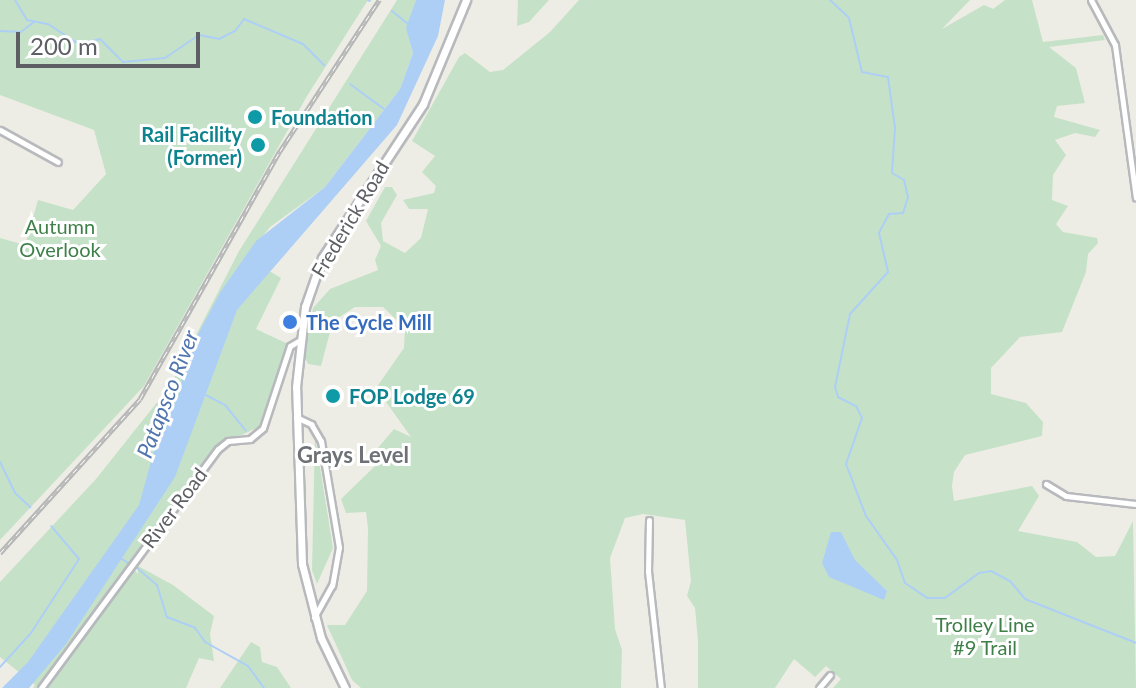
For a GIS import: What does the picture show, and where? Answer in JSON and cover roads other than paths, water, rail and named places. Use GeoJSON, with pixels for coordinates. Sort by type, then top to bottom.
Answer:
{"type":"FeatureCollection","features":[{"type":"Feature","properties":{"kind":"main road","name":"Frederick Road"},"geometry":{"type":"LineString","coordinates":[[345,688],[314,618],[300,541],[296,417],[300,340],[315,271],[423,104],[466,0]]}},
{"type":"Feature","properties":{"kind":"street"},"geometry":{"type":"LineString","coordinates":[[1091,0],[1116,52],[1136,198]]}},
{"type":"Feature","properties":{"kind":"street"},"geometry":{"type":"LineString","coordinates":[[0,130],[58,162]]}},
{"type":"Feature","properties":{"kind":"street","name":"River Road"},"geometry":{"type":"LineString","coordinates":[[41,688],[79,644],[218,449],[259,433],[290,346],[300,340]]}},
{"type":"Feature","properties":{"kind":"street"},"geometry":{"type":"LineString","coordinates":[[296,417],[311,424],[321,441],[339,547],[332,585],[314,618]]}},
{"type":"Feature","properties":{"kind":"street"},"geometry":{"type":"LineString","coordinates":[[1046,484],[1066,496],[1136,504]]}},
{"type":"Feature","properties":{"kind":"street"},"geometry":{"type":"LineString","coordinates":[[649,520],[648,571],[661,688]]}},
{"type":"Feature","properties":{"kind":"street"},"geometry":{"type":"LineString","coordinates":[[819,688],[830,675]]}},
{"type":"Feature","properties":{"kind":"water","name":"Patapsco River"},"geometry":{"type":"Polygon","coordinates":[[[416,0],[445,0],[438,36],[397,125],[237,310],[175,477],[66,644],[29,688],[2,688],[28,662],[139,505],[155,447],[181,389],[182,364],[221,291],[256,241],[325,187],[400,89],[413,53],[406,28],[416,0]]]}},
{"type":"Feature","properties":{"kind":"water"},"geometry":{"type":"Polygon","coordinates":[[[831,532],[841,532],[855,560],[887,591],[884,600],[829,577],[822,563],[831,532]]]}},
{"type":"Feature","properties":{"kind":"waterway"},"geometry":{"type":"LineString","coordinates":[[15,0],[27,20],[48,24],[79,44],[100,39],[123,62],[165,58],[199,35],[219,39],[235,31],[244,19],[303,44],[324,65]]}},
{"type":"Feature","properties":{"kind":"waterway"},"geometry":{"type":"LineString","coordinates":[[830,0],[849,18],[862,72],[888,77],[895,128],[892,173],[904,180],[908,197],[903,213],[889,214],[879,233],[888,272],[850,314],[835,387],[838,397],[856,406],[862,418],[846,464],[866,516],[897,560],[905,583],[927,598],[945,598],[979,573],[991,571],[1010,581],[1025,599],[1136,643]]}},
{"type":"Feature","properties":{"kind":"waterway"},"geometry":{"type":"LineString","coordinates":[[392,11],[409,25]]}},
{"type":"Feature","properties":{"kind":"waterway"},"geometry":{"type":"LineString","coordinates":[[0,31],[21,32],[34,22]]}},
{"type":"Feature","properties":{"kind":"waterway"},"geometry":{"type":"LineString","coordinates":[[350,84],[384,109]]}},
{"type":"Feature","properties":{"kind":"waterway"},"geometry":{"type":"LineString","coordinates":[[206,395],[225,405],[246,431]]}},
{"type":"Feature","properties":{"kind":"waterway"},"geometry":{"type":"LineString","coordinates":[[0,462],[15,493],[30,507]]}},
{"type":"Feature","properties":{"kind":"waterway"},"geometry":{"type":"LineString","coordinates":[[0,667],[31,633],[79,559],[51,526]]}},
{"type":"Feature","properties":{"kind":"waterway"},"geometry":{"type":"LineString","coordinates":[[119,557],[128,563]]}},
{"type":"Feature","properties":{"kind":"waterway"},"geometry":{"type":"LineString","coordinates":[[136,567],[157,585],[167,617],[195,628],[205,642],[248,666],[264,688]]}},
{"type":"Feature","properties":{"kind":"railway"},"geometry":{"type":"LineString","coordinates":[[0,553],[140,399],[280,151],[379,0]]}},
{"type":"Feature","properties":{"kind":"place","name":"Foundation"},"geometry":{"type":"Point","coordinates":[255,117]}},
{"type":"Feature","properties":{"kind":"place","name":"Rail Facility (Former)"},"geometry":{"type":"Point","coordinates":[258,145]}},
{"type":"Feature","properties":{"kind":"place","name":"The Cycle Mill"},"geometry":{"type":"Point","coordinates":[290,322]}},
{"type":"Feature","properties":{"kind":"place","name":"FOP Lodge 69"},"geometry":{"type":"Point","coordinates":[333,396]}},
{"type":"Feature","properties":{"kind":"district","name":"Grays Level"},"geometry":{"type":"Point","coordinates":[353,455]}},
{"type":"Feature","properties":{"kind":"park label","name":"Autumn Overlook"},"geometry":{"type":"Point","coordinates":[60,238]}},
{"type":"Feature","properties":{"kind":"park label","name":"Trolley Line #9 Trail"},"geometry":{"type":"Point","coordinates":[985,636]}}]}
